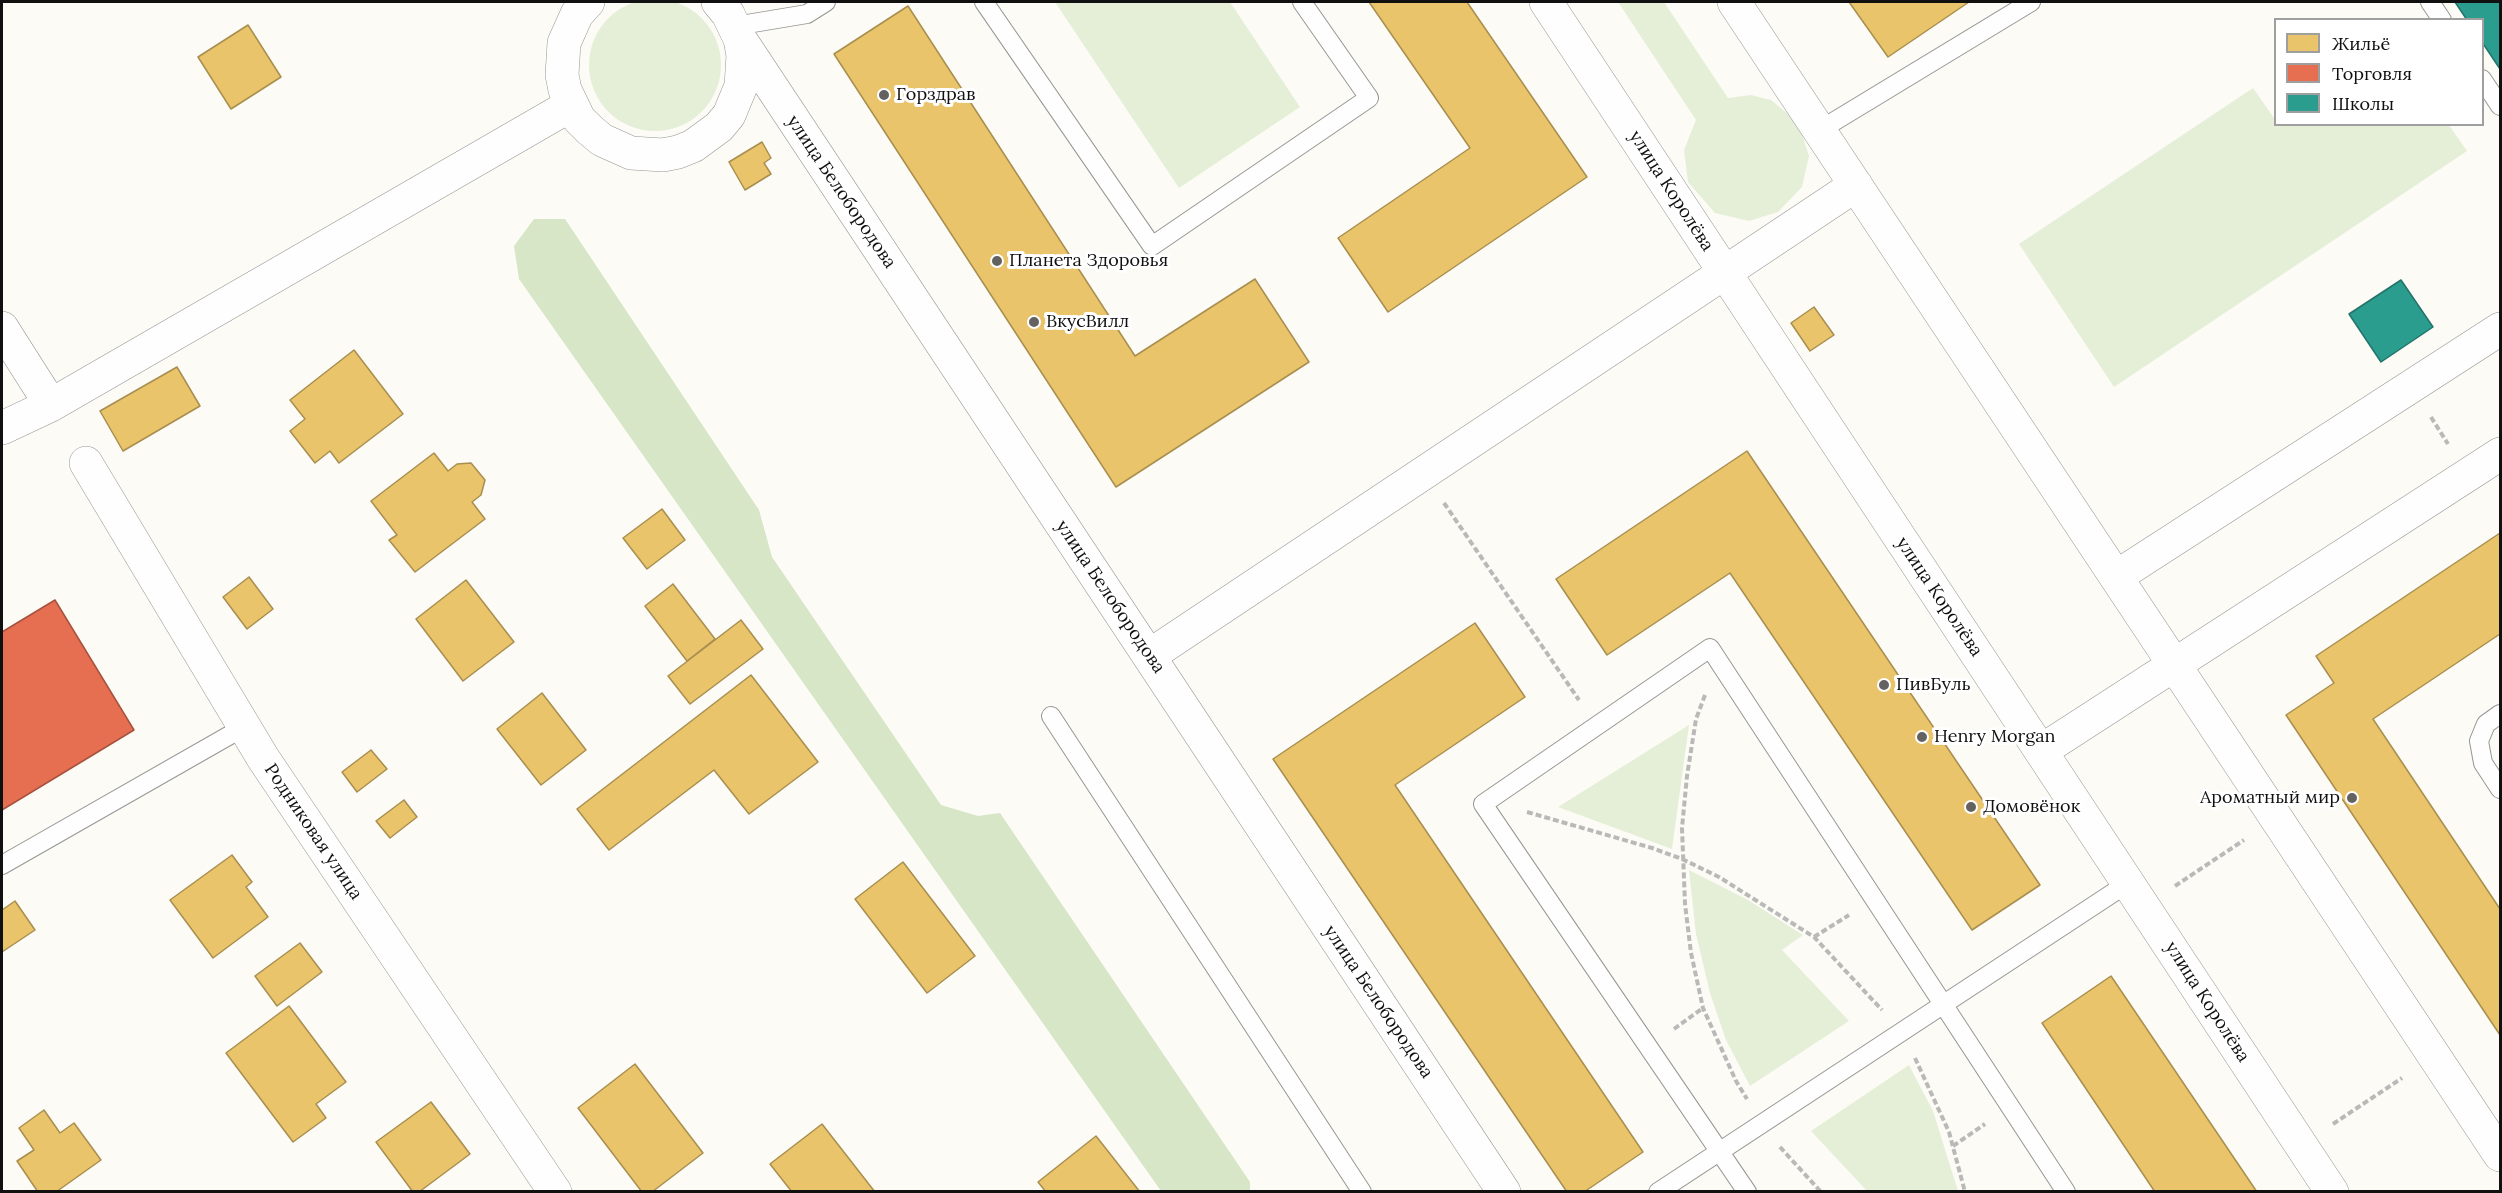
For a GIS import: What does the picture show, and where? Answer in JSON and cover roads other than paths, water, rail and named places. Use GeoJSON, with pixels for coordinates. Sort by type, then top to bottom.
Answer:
{"type":"FeatureCollection","features":[{"type":"Feature","properties":{"kind":"street"},"geometry":{"type":"LineString","coordinates":[[587,2],[569,28],[562,59],[562,75],[571,105],[590,130],[616,148],[647,155],[678,152],[707,138],[718,128],[736,101],[743,70],[731,22]]}},
{"type":"Feature","properties":{"kind":"street","name":"улица Королёва"},"geometry":{"type":"LineString","coordinates":[[1546,2],[2332,1191]]}},
{"type":"Feature","properties":{"kind":"street"},"geometry":{"type":"LineString","coordinates":[[1734,2],[2435,1056],[2498,1147]]}},
{"type":"Feature","properties":{"kind":"street","name":"улица Белобородова"},"geometry":{"type":"LineString","coordinates":[[731,22],[1504,1191]]}},
{"type":"Feature","properties":{"kind":"street"},"geometry":{"type":"LineString","coordinates":[[2,428],[51,405],[571,105]]}},
{"type":"Feature","properties":{"kind":"street"},"geometry":{"type":"LineString","coordinates":[[1149,656],[1856,185]]}},
{"type":"Feature","properties":{"kind":"street"},"geometry":{"type":"LineString","coordinates":[[2,328],[51,405]]}},
{"type":"Feature","properties":{"kind":"street"},"geometry":{"type":"LineString","coordinates":[[2116,577],[2500,329]]}},
{"type":"Feature","properties":{"kind":"street"},"geometry":{"type":"LineString","coordinates":[[2041,751],[2500,454]]}},
{"type":"Feature","properties":{"kind":"street","name":"Родниковая улица"},"geometry":{"type":"LineString","coordinates":[[86,464],[244,727],[555,1191]]}},
{"type":"Feature","properties":{"kind":"lane"},"geometry":{"type":"LineString","coordinates":[[731,22],[807,14],[826,2]]}},
{"type":"Feature","properties":{"kind":"lane"},"geometry":{"type":"LineString","coordinates":[[984,2],[1152,246],[1368,98],[1302,2]]}},
{"type":"Feature","properties":{"kind":"lane"},"geometry":{"type":"LineString","coordinates":[[1820,130],[2031,2]]}},
{"type":"Feature","properties":{"kind":"lane"},"geometry":{"type":"LineString","coordinates":[[2430,2],[2441,18]]}},
{"type":"Feature","properties":{"kind":"lane"},"geometry":{"type":"LineString","coordinates":[[2484,82],[2500,106]]}},
{"type":"Feature","properties":{"kind":"lane"},"geometry":{"type":"LineString","coordinates":[[1747,1191],[1483,804],[1710,648],[2066,1191]]}},
{"type":"Feature","properties":{"kind":"lane"},"geometry":{"type":"LineString","coordinates":[[2500,714],[2486,724],[2479,741],[2483,763],[2500,789]]}},
{"type":"Feature","properties":{"kind":"lane"},"geometry":{"type":"LineString","coordinates":[[1051,716],[1362,1191]]}},
{"type":"Feature","properties":{"kind":"lane"},"geometry":{"type":"LineString","coordinates":[[2,865],[244,727]]}},
{"type":"Feature","properties":{"kind":"lane"},"geometry":{"type":"LineString","coordinates":[[1658,1191],[1945,1004],[2136,895]]}},
{"type":"Feature","properties":{"kind":"place","name":"Горздрав"},"geometry":{"type":"Point","coordinates":[884,95]}},
{"type":"Feature","properties":{"kind":"place","name":"Планета Здоровья"},"geometry":{"type":"Point","coordinates":[997,261]}},
{"type":"Feature","properties":{"kind":"place","name":"ВкусВилл"},"geometry":{"type":"Point","coordinates":[1034,322]}},
{"type":"Feature","properties":{"kind":"place","name":"ПивБуль"},"geometry":{"type":"Point","coordinates":[1884,685]}},
{"type":"Feature","properties":{"kind":"place","name":"Henry Morgan"},"geometry":{"type":"Point","coordinates":[1922,737]}},
{"type":"Feature","properties":{"kind":"place","name":"Ароматный мир"},"geometry":{"type":"Point","coordinates":[2352,798]}},
{"type":"Feature","properties":{"kind":"place","name":"Домовёнок"},"geometry":{"type":"Point","coordinates":[1971,807]}}]}
